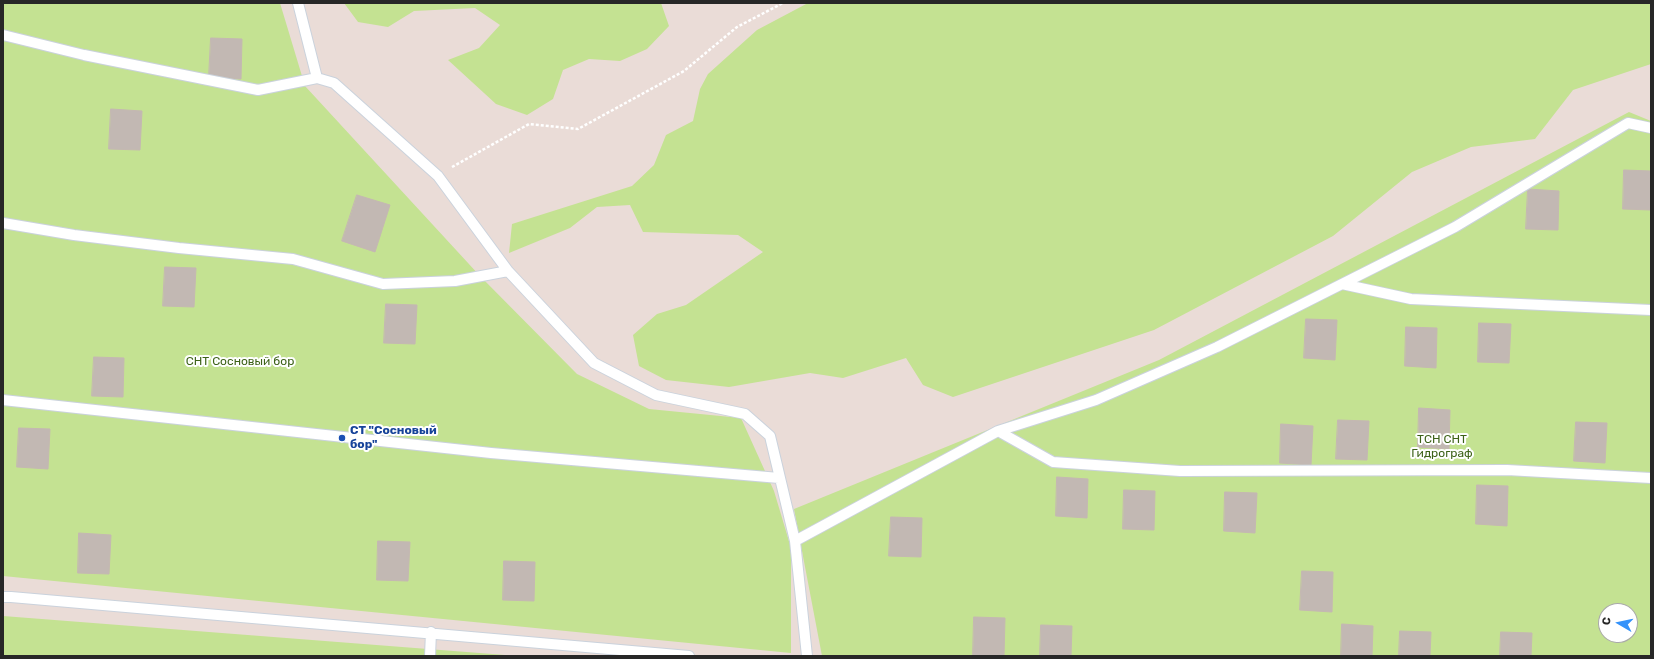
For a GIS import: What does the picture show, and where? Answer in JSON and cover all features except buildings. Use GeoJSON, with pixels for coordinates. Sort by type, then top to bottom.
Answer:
{"type":"FeatureCollection","features":[{"type":"Feature","properties":{"kind":"lane"},"geometry":{"type":"LineString","coordinates":[[298,3],[317,78]]}},
{"type":"Feature","properties":{"kind":"lane"},"geometry":{"type":"LineString","coordinates":[[3,35],[84,55],[258,90],[317,78],[334,82],[438,176],[508,271],[594,363],[656,395],[745,414],[770,436],[795,541],[807,656]]}},
{"type":"Feature","properties":{"kind":"lane"},"geometry":{"type":"LineString","coordinates":[[795,541],[998,431],[1096,400],[1217,347],[1454,227],[1628,123],[1651,128]]}},
{"type":"Feature","properties":{"kind":"lane"},"geometry":{"type":"LineString","coordinates":[[3,223],[179,248],[294,258],[383,284],[455,281],[508,271]]}},
{"type":"Feature","properties":{"kind":"lane"},"geometry":{"type":"LineString","coordinates":[[1342,284],[1411,299],[1651,310]]}},
{"type":"Feature","properties":{"kind":"lane"},"geometry":{"type":"LineString","coordinates":[[3,400],[491,453],[779,478]]}},
{"type":"Feature","properties":{"kind":"lane"},"geometry":{"type":"LineString","coordinates":[[998,431],[1053,462],[1173,470],[1507,470],[1651,478]]}},
{"type":"Feature","properties":{"kind":"lane"},"geometry":{"type":"LineString","coordinates":[[3,597],[11,596],[431,632],[689,656]]}},
{"type":"Feature","properties":{"kind":"lane"},"geometry":{"type":"LineString","coordinates":[[430,656],[431,632]]}},
{"type":"Feature","properties":{"kind":"path"},"geometry":{"type":"LineString","coordinates":[[438,176],[464,159],[529,124],[578,129],[684,71],[737,27],[783,3]]}},
{"type":"Feature","properties":{"kind":"green space","name":"СНТ Сосновый бор"},"geometry":{"type":"Polygon","coordinates":[[[3,3],[280,3],[305,86],[480,276],[577,374],[649,409],[741,418],[774,491],[791,548],[791,653],[3,576],[3,3]]]}},
{"type":"Feature","properties":{"kind":"green space"},"geometry":{"type":"Polygon","coordinates":[[[344,3],[661,3],[669,26],[647,49],[620,61],[589,59],[563,70],[553,99],[527,115],[496,104],[448,60],[479,48],[500,25],[475,8],[414,11],[388,27],[358,22],[344,3]]]}},
{"type":"Feature","properties":{"kind":"green space"},"geometry":{"type":"Polygon","coordinates":[[[808,3],[1651,3],[1651,64],[1573,90],[1535,139],[1471,147],[1412,172],[1333,236],[1154,330],[953,397],[923,385],[906,358],[843,378],[810,373],[729,387],[666,380],[639,366],[633,335],[657,314],[686,305],[763,252],[738,235],[643,232],[630,205],[597,207],[570,228],[509,253],[512,224],[632,186],[654,165],[666,135],[693,121],[700,89],[708,74],[757,30],[808,3]]]}},
{"type":"Feature","properties":{"kind":"green space","name":"ТСН СНТ Гидрограф"},"geometry":{"type":"Polygon","coordinates":[[[1629,112],[1651,121],[1651,656],[822,656],[794,509],[1159,360],[1629,112]]]}},
{"type":"Feature","properties":{"kind":"green space"},"geometry":{"type":"Polygon","coordinates":[[[3,616],[518,656],[3,656],[3,616]]]}},
{"type":"Feature","properties":{"kind":"place","name":"СТ \"Сосновый бор\""},"geometry":{"type":"Point","coordinates":[342,438]}}]}
